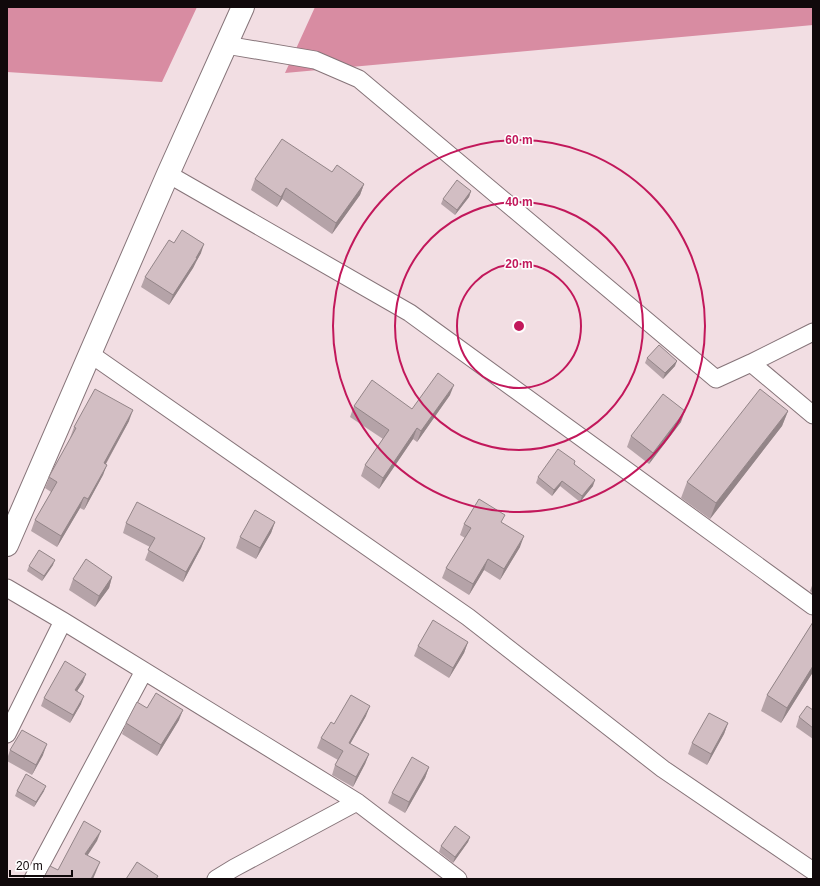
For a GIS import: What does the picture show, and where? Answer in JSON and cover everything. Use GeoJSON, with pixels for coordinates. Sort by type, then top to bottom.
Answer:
{"type":"FeatureCollection","features":[{"type":"Feature","properties":{"kind":"street"},"geometry":{"type":"LineString","coordinates":[[7,544],[89,353],[243,7]]}},
{"type":"Feature","properties":{"kind":"street"},"geometry":{"type":"LineString","coordinates":[[226,45],[315,60],[359,80],[716,379],[813,332]]}},
{"type":"Feature","properties":{"kind":"street"},"geometry":{"type":"LineString","coordinates":[[168,174],[410,313],[813,606]]}},
{"type":"Feature","properties":{"kind":"street"},"geometry":{"type":"LineString","coordinates":[[89,353],[468,617],[663,769],[813,871]]}},
{"type":"Feature","properties":{"kind":"street"},"geometry":{"type":"LineString","coordinates":[[751,363],[813,415]]}},
{"type":"Feature","properties":{"kind":"street"},"geometry":{"type":"LineString","coordinates":[[7,588],[357,802],[458,879]]}},
{"type":"Feature","properties":{"kind":"street"},"geometry":{"type":"LineString","coordinates":[[7,734],[63,621]]}},
{"type":"Feature","properties":{"kind":"street"},"geometry":{"type":"LineString","coordinates":[[33,879],[144,671]]}},
{"type":"Feature","properties":{"kind":"street"},"geometry":{"type":"LineString","coordinates":[[216,879],[357,802]]}},
{"type":"Feature","properties":{"kind":"shaded area"},"geometry":{"type":"Polygon","coordinates":[[[7,7],[197,7],[162,82],[7,72],[7,7]]]}},
{"type":"Feature","properties":{"kind":"shaded area"},"geometry":{"type":"Polygon","coordinates":[[[315,7],[813,7],[813,25],[285,73],[315,7]]]}},
{"type":"Feature","properties":{"kind":"building"},"geometry":{"type":"Polygon","coordinates":[[[282,139],[332,172],[337,165],[364,184],[336,223],[286,188],[281,197],[255,179],[282,139]]]}},
{"type":"Feature","properties":{"kind":"building"},"geometry":{"type":"Polygon","coordinates":[[[457,180],[471,191],[457,210],[443,199],[457,180]]]}},
{"type":"Feature","properties":{"kind":"building"},"geometry":{"type":"Polygon","coordinates":[[[182,230],[204,244],[197,258],[173,295],[145,277],[169,240],[174,243],[182,230]]]}},
{"type":"Feature","properties":{"kind":"building"},"geometry":{"type":"Polygon","coordinates":[[[659,345],[677,361],[665,373],[647,358],[659,345]]]}},
{"type":"Feature","properties":{"kind":"building"},"geometry":{"type":"Polygon","coordinates":[[[438,373],[454,385],[421,431],[417,428],[383,478],[365,465],[389,430],[354,406],[372,380],[412,409],[438,373]]]}},
{"type":"Feature","properties":{"kind":"building"},"geometry":{"type":"Polygon","coordinates":[[[95,389],[133,410],[104,463],[107,465],[88,499],[84,497],[61,536],[35,520],[57,482],[49,477],[76,428],[74,427],[95,389]]]}},
{"type":"Feature","properties":{"kind":"building"},"geometry":{"type":"Polygon","coordinates":[[[760,389],[788,411],[716,503],[687,482],[760,389]]]}},
{"type":"Feature","properties":{"kind":"building"},"geometry":{"type":"Polygon","coordinates":[[[663,394],[685,411],[653,453],[631,436],[663,394]]]}},
{"type":"Feature","properties":{"kind":"building"},"geometry":{"type":"Polygon","coordinates":[[[558,449],[575,461],[574,464],[595,480],[582,496],[562,481],[554,490],[538,477],[558,449]]]}},
{"type":"Feature","properties":{"kind":"building"},"geometry":{"type":"Polygon","coordinates":[[[479,499],[505,515],[501,522],[524,536],[504,569],[488,559],[473,584],[446,568],[471,528],[464,524],[479,499]]]}},
{"type":"Feature","properties":{"kind":"building"},"geometry":{"type":"Polygon","coordinates":[[[137,502],[205,538],[186,572],[148,550],[155,538],[126,523],[137,502]]]}},
{"type":"Feature","properties":{"kind":"building"},"geometry":{"type":"Polygon","coordinates":[[[255,510],[275,522],[260,548],[240,537],[255,510]]]}},
{"type":"Feature","properties":{"kind":"building"},"geometry":{"type":"Polygon","coordinates":[[[39,550],[55,560],[44,576],[29,566],[39,550]]]}},
{"type":"Feature","properties":{"kind":"building"},"geometry":{"type":"Polygon","coordinates":[[[86,559],[112,577],[99,596],[73,579],[86,559]]]}},
{"type":"Feature","properties":{"kind":"building"},"geometry":{"type":"Polygon","coordinates":[[[433,620],[468,642],[453,668],[418,646],[433,620]]]}},
{"type":"Feature","properties":{"kind":"building"},"geometry":{"type":"Polygon","coordinates":[[[813,622],[813,666],[787,708],[767,695],[813,622]]]}},
{"type":"Feature","properties":{"kind":"building"},"geometry":{"type":"Polygon","coordinates":[[[65,661],[86,674],[75,690],[84,696],[73,715],[44,698],[65,661]]]}},
{"type":"Feature","properties":{"kind":"building"},"geometry":{"type":"Polygon","coordinates":[[[156,693],[183,710],[161,745],[126,723],[137,702],[147,708],[156,693]]]}},
{"type":"Feature","properties":{"kind":"building"},"geometry":{"type":"Polygon","coordinates":[[[351,695],[370,706],[349,743],[369,754],[356,777],[335,765],[343,751],[321,738],[331,722],[334,724],[351,695]]]}},
{"type":"Feature","properties":{"kind":"building"},"geometry":{"type":"Polygon","coordinates":[[[807,706],[813,710],[813,728],[799,717],[807,706]]]}},
{"type":"Feature","properties":{"kind":"building"},"geometry":{"type":"Polygon","coordinates":[[[709,713],[728,723],[711,754],[692,743],[709,713]]]}},
{"type":"Feature","properties":{"kind":"building"},"geometry":{"type":"Polygon","coordinates":[[[22,730],[47,744],[36,765],[10,750],[22,730]]]}},
{"type":"Feature","properties":{"kind":"building"},"geometry":{"type":"Polygon","coordinates":[[[412,757],[429,767],[409,802],[392,793],[412,757]]]}},
{"type":"Feature","properties":{"kind":"building"},"geometry":{"type":"Polygon","coordinates":[[[26,774],[46,786],[36,802],[17,791],[26,774]]]}},
{"type":"Feature","properties":{"kind":"building"},"geometry":{"type":"Polygon","coordinates":[[[84,821],[101,831],[85,854],[100,862],[91,879],[43,879],[50,866],[58,870],[84,821]]]}},
{"type":"Feature","properties":{"kind":"building"},"geometry":{"type":"Polygon","coordinates":[[[455,826],[470,837],[455,857],[441,846],[455,826]]]}},
{"type":"Feature","properties":{"kind":"building"},"geometry":{"type":"Polygon","coordinates":[[[137,862],[158,876],[156,879],[126,879],[137,862]]]}}]}
